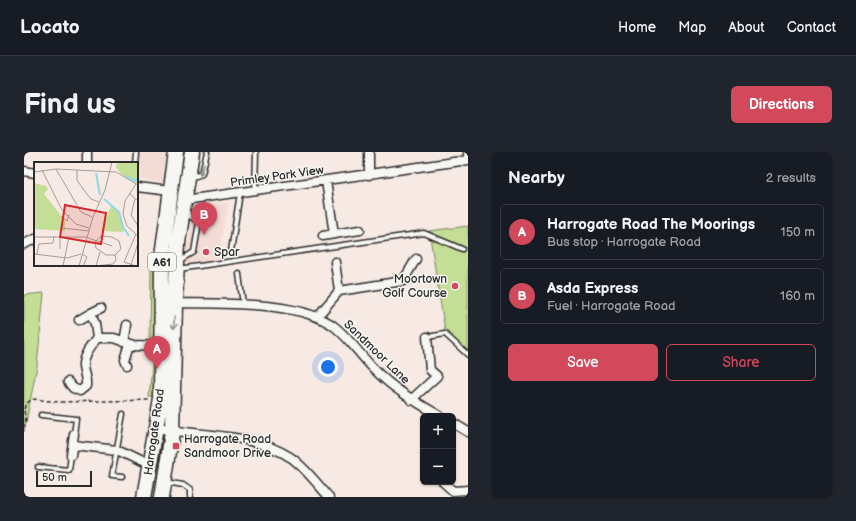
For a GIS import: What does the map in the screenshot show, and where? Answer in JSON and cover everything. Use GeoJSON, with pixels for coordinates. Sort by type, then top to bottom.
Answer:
{"type":"FeatureCollection","features":[{"type":"Feature","properties":{"kind":"highway","name":"Harrogate Road"},"geometry":{"type":"LineString","coordinates":[[162,497],[172,432],[177,266],[192,152]]}},
{"type":"Feature","properties":{"kind":"highway","name":"Harrogate Road"},"geometry":{"type":"LineString","coordinates":[[144,497],[161,399],[162,257],[170,191],[178,155]]}},
{"type":"Feature","properties":{"kind":"highway"},"geometry":{"type":"LineString","coordinates":[[162,257],[169,255],[177,212],[184,206]]}},
{"type":"Feature","properties":{"kind":"street"},"geometry":{"type":"LineString","coordinates":[[368,175],[369,152]]}},
{"type":"Feature","properties":{"kind":"street","name":"Primley Park View"},"geometry":{"type":"LineString","coordinates":[[184,206],[240,193],[468,160]]}},
{"type":"Feature","properties":{"kind":"street"},"geometry":{"type":"LineString","coordinates":[[24,171],[34,173]]}},
{"type":"Feature","properties":{"kind":"street"},"geometry":{"type":"LineString","coordinates":[[326,181],[334,234]]}},
{"type":"Feature","properties":{"kind":"street"},"geometry":{"type":"LineString","coordinates":[[138,187],[170,191]]}},
{"type":"Feature","properties":{"kind":"street"},"geometry":{"type":"LineString","coordinates":[[323,236],[360,230]]}},
{"type":"Feature","properties":{"kind":"street"},"geometry":{"type":"LineString","coordinates":[[24,244],[34,239]]}},
{"type":"Feature","properties":{"kind":"street"},"geometry":{"type":"LineString","coordinates":[[317,317],[339,291],[403,281],[416,259]]}},
{"type":"Feature","properties":{"kind":"street"},"geometry":{"type":"LineString","coordinates":[[335,262],[339,291]]}},
{"type":"Feature","properties":{"kind":"street","name":"Sandmoor Lane"},"geometry":{"type":"LineString","coordinates":[[175,302],[243,305],[299,311],[317,317],[334,326],[348,339],[373,369],[393,388],[435,413]]}},
{"type":"Feature","properties":{"kind":"street"},"geometry":{"type":"LineString","coordinates":[[79,320],[101,308]]}},
{"type":"Feature","properties":{"kind":"street"},"geometry":{"type":"LineString","coordinates":[[68,382],[72,388],[80,391],[86,386],[87,378],[83,366],[84,355],[93,342],[91,313]]}},
{"type":"Feature","properties":{"kind":"street"},"geometry":{"type":"LineString","coordinates":[[127,325],[125,360],[127,365]]}},
{"type":"Feature","properties":{"kind":"street"},"geometry":{"type":"LineString","coordinates":[[411,400],[437,376],[430,370],[427,337]]}},
{"type":"Feature","properties":{"kind":"street"},"geometry":{"type":"LineString","coordinates":[[93,342],[114,338],[127,343],[162,346]]}},
{"type":"Feature","properties":{"kind":"street"},"geometry":{"type":"LineString","coordinates":[[456,425],[468,432]]}},
{"type":"Feature","properties":{"kind":"street"},"geometry":{"type":"LineString","coordinates":[[157,428],[172,432],[232,437],[264,445],[292,458],[329,497]]}},
{"type":"Feature","properties":{"kind":"street"},"geometry":{"type":"LineString","coordinates":[[71,455],[74,434]]}},
{"type":"Feature","properties":{"kind":"street"},"geometry":{"type":"LineString","coordinates":[[73,445],[117,450],[150,466]]}},
{"type":"Feature","properties":{"kind":"street"},"geometry":{"type":"LineString","coordinates":[[447,485],[453,491],[468,490]]}},
{"type":"Feature","properties":{"kind":"lane"},"geometry":{"type":"LineString","coordinates":[[135,162],[136,152]]}},
{"type":"Feature","properties":{"kind":"lane"},"geometry":{"type":"LineString","coordinates":[[188,179],[202,174],[207,152]]}},
{"type":"Feature","properties":{"kind":"lane"},"geometry":{"type":"LineString","coordinates":[[255,191],[256,152]]}},
{"type":"Feature","properties":{"kind":"lane"},"geometry":{"type":"LineString","coordinates":[[231,251],[240,193]]}},
{"type":"Feature","properties":{"kind":"lane"},"geometry":{"type":"LineString","coordinates":[[177,266],[424,232],[462,249]]}},
{"type":"Feature","properties":{"kind":"lane"},"geometry":{"type":"LineString","coordinates":[[239,274],[243,305]]}},
{"type":"Feature","properties":{"kind":"lane"},"geometry":{"type":"LineString","coordinates":[[427,337],[445,334],[468,355]]}},
{"type":"Feature","properties":{"kind":"lane"},"geometry":{"type":"LineString","coordinates":[[122,477],[112,476],[123,414]]}},
{"type":"Feature","properties":{"kind":"lane"},"geometry":{"type":"LineString","coordinates":[[41,415],[76,419],[74,434]]}},
{"type":"Feature","properties":{"kind":"lane"},"geometry":{"type":"LineString","coordinates":[[38,467],[69,470],[71,455]]}},
{"type":"Feature","properties":{"kind":"lane"},"geometry":{"type":"LineString","coordinates":[[165,482],[187,486],[190,490],[190,497]]}},
{"type":"Feature","properties":{"kind":"path"},"geometry":{"type":"LineString","coordinates":[[24,427],[26,420],[24,410],[26,404],[32,399],[59,402],[161,399]]}},
{"type":"Feature","properties":{"kind":"shaded area"},"geometry":{"type":"Polygon","coordinates":[[[134,152],[167,152],[163,183],[138,178],[138,162],[132,162],[134,152]]]}},
{"type":"Feature","properties":{"kind":"shaded area"},"geometry":{"type":"Polygon","coordinates":[[[228,202],[219,261],[186,265],[191,221],[195,210],[202,206],[228,202]]]}},
{"type":"Feature","properties":{"kind":"green space","name":"Moortown Golf Course"},"geometry":{"type":"Polygon","coordinates":[[[468,226],[468,353],[445,331],[429,231],[468,226]]]}},
{"type":"Feature","properties":{"kind":"green space"},"geometry":{"type":"Polygon","coordinates":[[[154,267],[155,337],[150,340],[151,268],[154,267]]]}},
{"type":"Feature","properties":{"kind":"green space"},"geometry":{"type":"Polygon","coordinates":[[[44,293],[37,366],[24,432],[24,295],[44,293]]]}},
{"type":"Feature","properties":{"kind":"green space"},"geometry":{"type":"Polygon","coordinates":[[[153,355],[155,373],[153,397],[149,397],[153,355]]]}},
{"type":"Feature","properties":{"kind":"green space"},"geometry":{"type":"Polygon","coordinates":[[[162,441],[165,442],[158,497],[148,497],[156,461],[160,456],[162,441]]]}},
{"type":"Feature","properties":{"kind":"place","name":"Asda Express"},"geometry":{"type":"Point","coordinates":[204,235]}},
{"type":"Feature","properties":{"kind":"place","name":"Spar"},"geometry":{"type":"Point","coordinates":[206,252]}},
{"type":"Feature","properties":{"kind":"place","name":"Moortown Golf Course"},"geometry":{"type":"Point","coordinates":[455,286]}},
{"type":"Feature","properties":{"kind":"place","name":"Harrogate Road The Moorings"},"geometry":{"type":"Point","coordinates":[157,369]}},
{"type":"Feature","properties":{"kind":"place","name":"Harrogate Road Sandmoor Drive"},"geometry":{"type":"Point","coordinates":[176,446]}}]}
